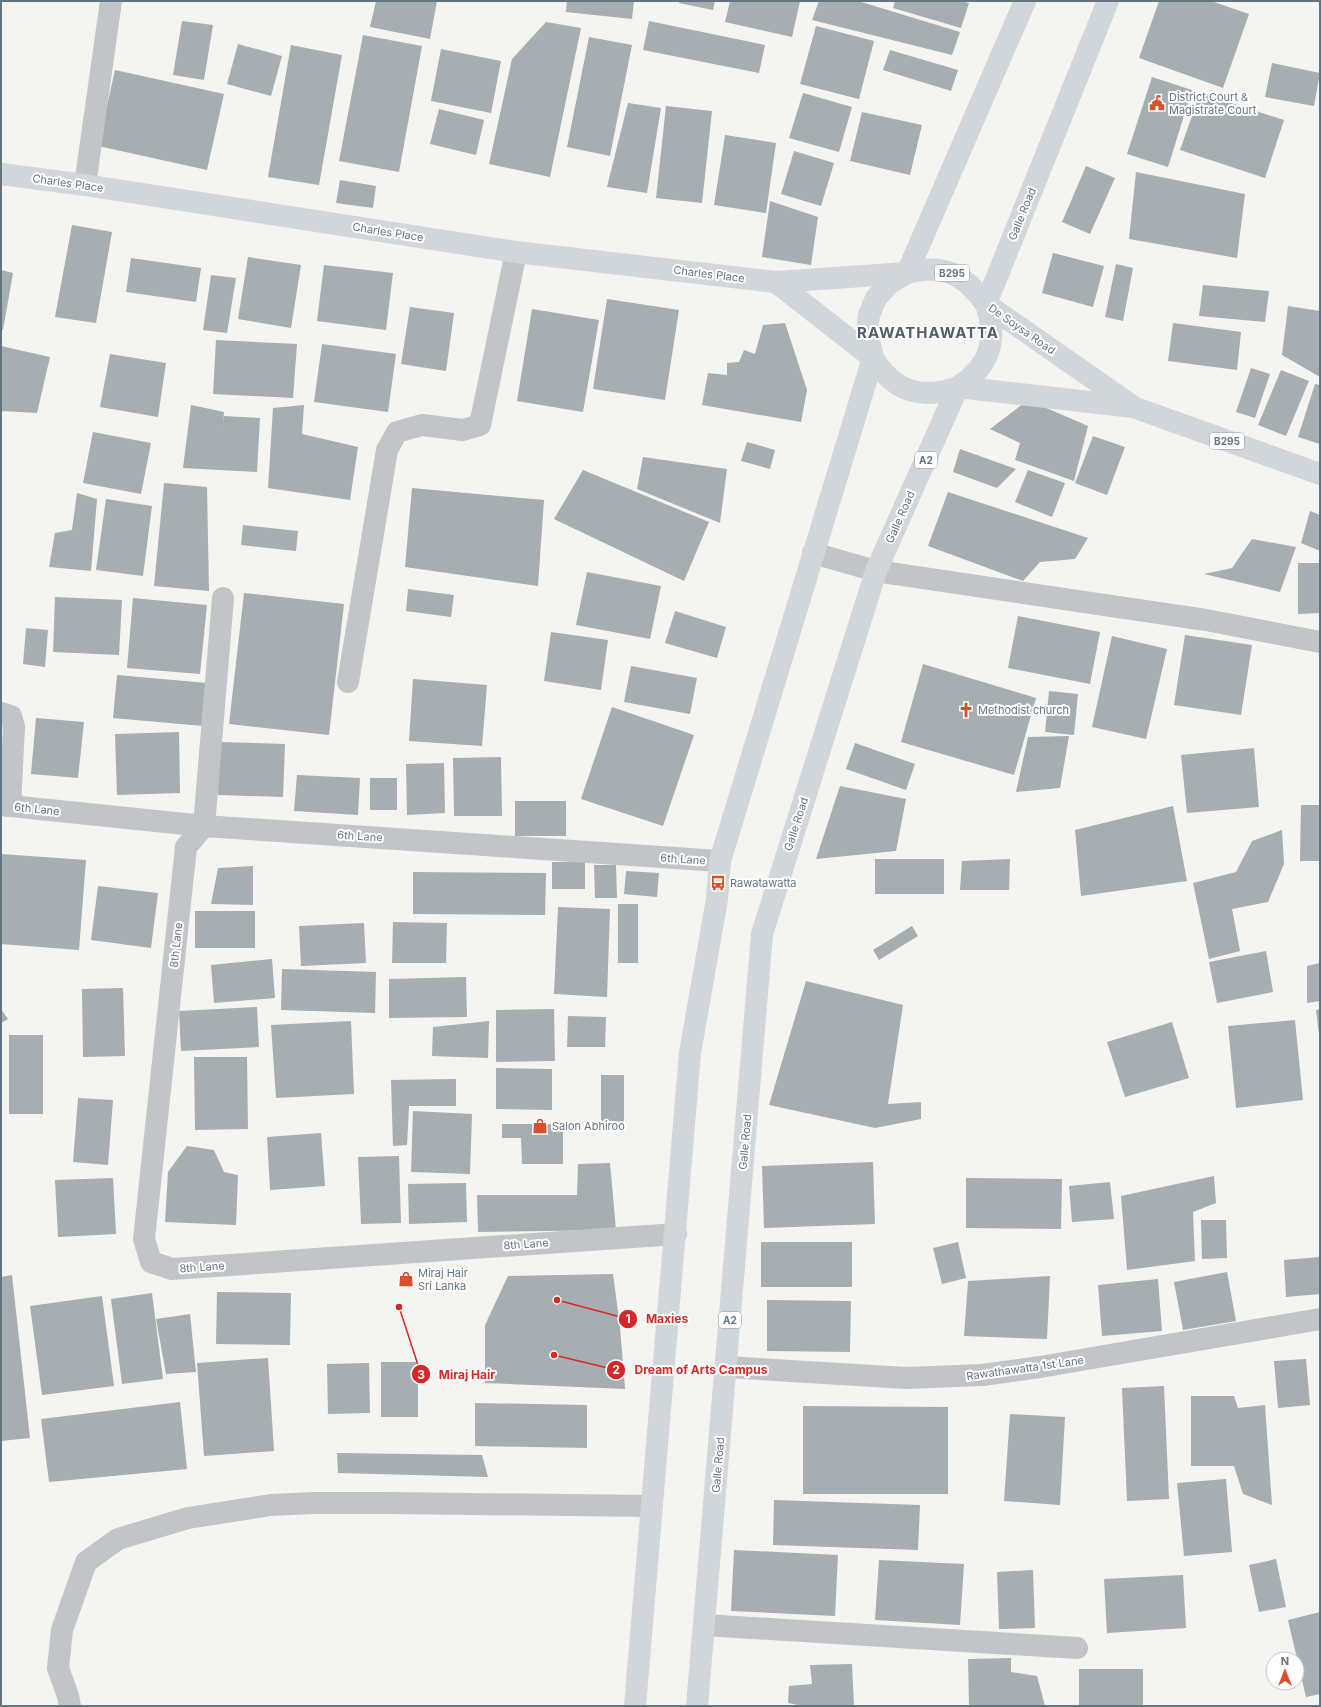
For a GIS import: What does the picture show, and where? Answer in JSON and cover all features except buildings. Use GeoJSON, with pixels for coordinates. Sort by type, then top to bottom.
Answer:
{"type":"FeatureCollection","features":[{"type":"Feature","properties":{"kind":"main road"},"geometry":{"type":"LineString","coordinates":[[958,387],[932,394],[909,390],[898,385],[889,378],[880,369],[873,358],[866,332],[869,314],[876,298],[890,283],[907,273],[1025,1]]}},
{"type":"Feature","properties":{"kind":"main road","name":"Galle Road"},"geometry":{"type":"LineString","coordinates":[[697,1706],[762,934],[876,571],[958,387],[969,380],[986,360],[990,349],[992,334],[991,318],[986,304],[1108,1]]}},
{"type":"Feature","properties":{"kind":"main road","name":"Charles Place"},"geometry":{"type":"LineString","coordinates":[[1,174],[516,252],[776,282],[907,273]]}},
{"type":"Feature","properties":{"kind":"main road","name":"De Soysa Road"},"geometry":{"type":"LineString","coordinates":[[907,273],[920,269],[933,269],[947,271],[960,277],[975,288],[986,304],[1134,407]]}},
{"type":"Feature","properties":{"kind":"main road"},"geometry":{"type":"LineString","coordinates":[[776,282],[873,358]]}},
{"type":"Feature","properties":{"kind":"main road"},"geometry":{"type":"LineString","coordinates":[[635,1706],[676,1234],[690,1053],[717,899],[720,861],[812,553],[873,358]]}},
{"type":"Feature","properties":{"kind":"main road","name":"De Soysa Road"},"geometry":{"type":"LineString","coordinates":[[958,387],[1134,407],[1320,474]]}},
{"type":"Feature","properties":{"kind":"street"},"geometry":{"type":"LineString","coordinates":[[85,186],[111,1]]}},
{"type":"Feature","properties":{"kind":"street"},"geometry":{"type":"LineString","coordinates":[[348,682],[387,450],[397,432],[422,425],[463,430],[480,425],[516,252]]}},
{"type":"Feature","properties":{"kind":"street"},"geometry":{"type":"LineString","coordinates":[[812,553],[876,571],[1206,620],[1320,642]]}},
{"type":"Feature","properties":{"kind":"street"},"geometry":{"type":"LineString","coordinates":[[204,826],[223,598]]}},
{"type":"Feature","properties":{"kind":"street"},"geometry":{"type":"LineString","coordinates":[[1,713],[11,716],[14,727],[6,806]]}},
{"type":"Feature","properties":{"kind":"street","name":"6th Lane"},"geometry":{"type":"LineString","coordinates":[[6,806],[204,826],[720,861]]}},
{"type":"Feature","properties":{"kind":"street","name":"8th Lane"},"geometry":{"type":"LineString","coordinates":[[204,826],[186,846],[144,1239],[151,1262],[172,1269],[676,1234]]}},
{"type":"Feature","properties":{"kind":"street","name":"Rawathawatta 1st Lane"},"geometry":{"type":"LineString","coordinates":[[726,1367],[906,1378],[982,1375],[1040,1368],[1320,1319]]}},
{"type":"Feature","properties":{"kind":"street"},"geometry":{"type":"LineString","coordinates":[[70,1706],[58,1668],[62,1630],[86,1562],[118,1539],[188,1518],[271,1505],[314,1503],[388,1503],[652,1506]]}},
{"type":"Feature","properties":{"kind":"street"},"geometry":{"type":"LineString","coordinates":[[704,1625],[1077,1648]]}},
{"type":"Feature","properties":{"kind":"place","name":"District Court & Magistrate Court"},"geometry":{"type":"Point","coordinates":[1157,103]}},
{"type":"Feature","properties":{"kind":"place","name":"Methodist church"},"geometry":{"type":"Point","coordinates":[966,710]}},
{"type":"Feature","properties":{"kind":"place","name":"Rawatawatta"},"geometry":{"type":"Point","coordinates":[718,883]}},
{"type":"Feature","properties":{"kind":"place","name":"Salon Abhiroo"},"geometry":{"type":"Point","coordinates":[540,1126]}},
{"type":"Feature","properties":{"kind":"place","name":"Miraj Hair Sri Lanka"},"geometry":{"type":"Point","coordinates":[406,1279]}},
{"type":"Feature","properties":{"kind":"place","name":"Maxies"},"geometry":{"type":"Point","coordinates":[557,1300]}},
{"type":"Feature","properties":{"kind":"place","name":"Miraj Hair"},"geometry":{"type":"Point","coordinates":[399,1307]}},
{"type":"Feature","properties":{"kind":"place","name":"Dream of Arts Campus"},"geometry":{"type":"Point","coordinates":[554,1355]}},
{"type":"Feature","properties":{"kind":"district","name":"RAWATHAWATTA"},"geometry":{"type":"Point","coordinates":[928,332]}}]}
